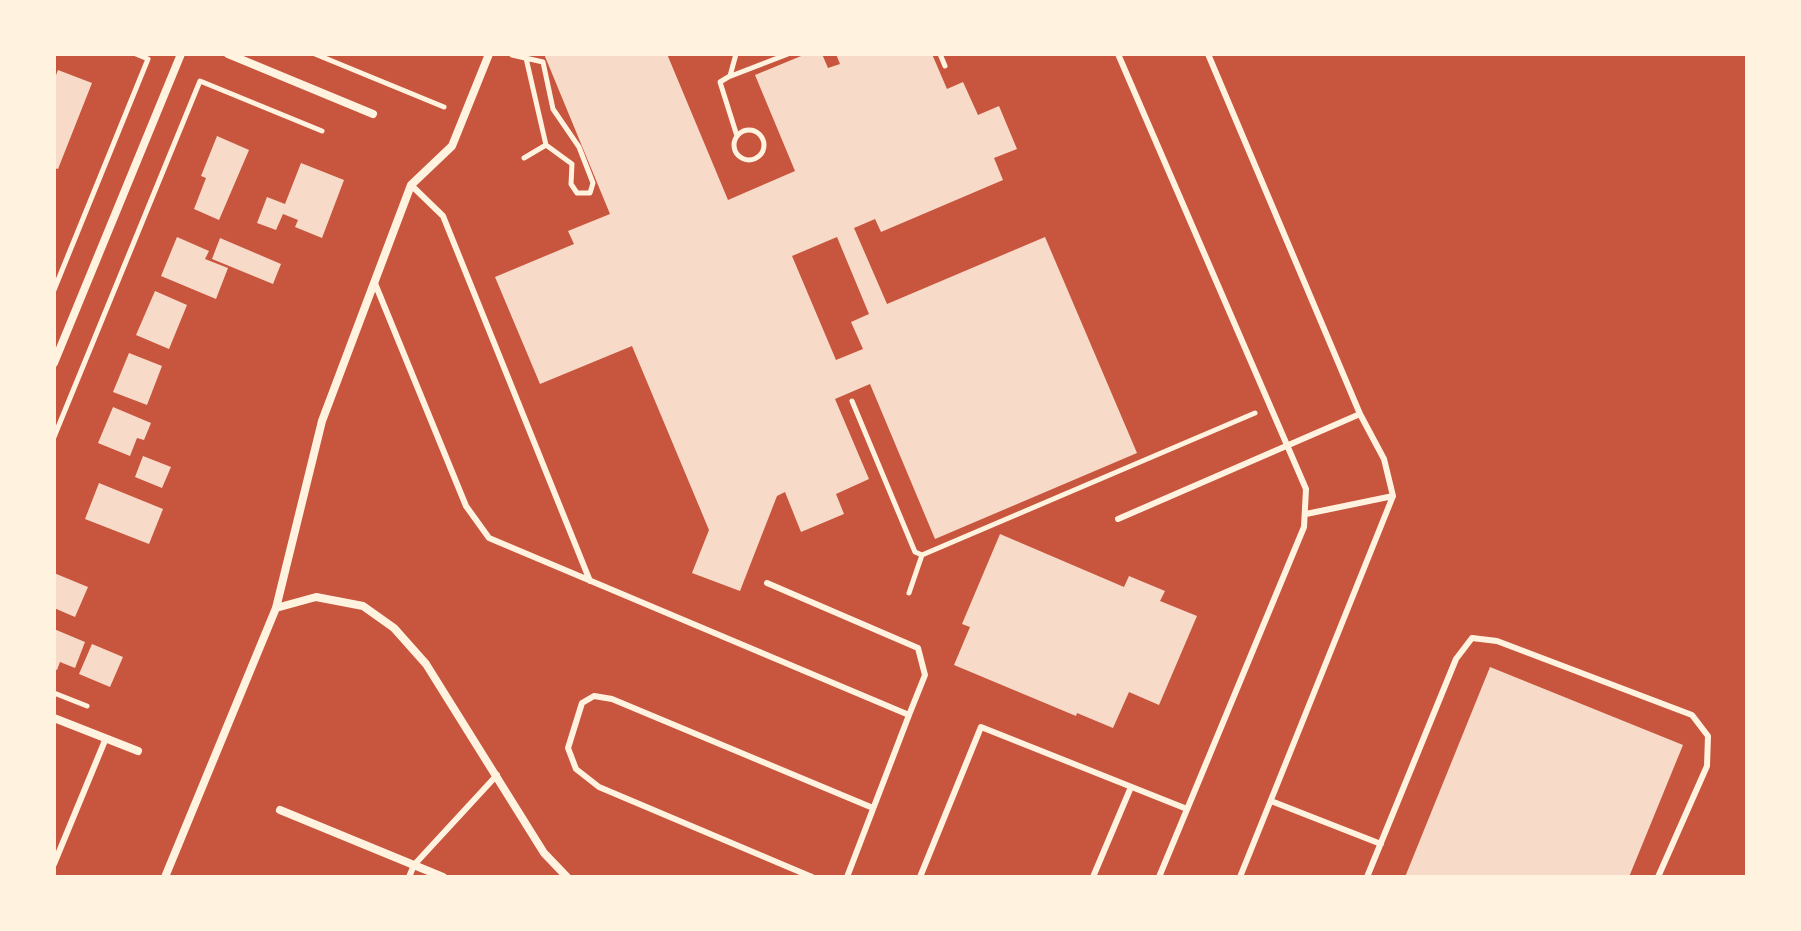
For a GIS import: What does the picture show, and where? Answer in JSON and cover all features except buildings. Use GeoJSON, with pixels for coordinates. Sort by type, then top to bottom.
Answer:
{"type":"FeatureCollection","features":[{"type":"Feature","properties":{"kind":"street"},"geometry":{"type":"LineString","coordinates":[[54,363],[181,54]]}},
{"type":"Feature","properties":{"kind":"street"},"geometry":{"type":"LineString","coordinates":[[228,54],[373,114]]}},
{"type":"Feature","properties":{"kind":"street"},"geometry":{"type":"LineString","coordinates":[[165,877],[276,608],[322,421],[411,185],[452,146],[489,54]]}},
{"type":"Feature","properties":{"kind":"street"},"geometry":{"type":"LineString","coordinates":[[276,608],[316,597],[363,606],[394,628],[426,664],[544,853],[567,877]]}},
{"type":"Feature","properties":{"kind":"street"},"geometry":{"type":"LineString","coordinates":[[54,718],[138,751]]}},
{"type":"Feature","properties":{"kind":"street"},"geometry":{"type":"LineString","coordinates":[[280,810],[443,877]]}},
{"type":"Feature","properties":{"kind":"lane"},"geometry":{"type":"LineString","coordinates":[[1118,54],[1306,489],[1304,527],[1159,877]]}},
{"type":"Feature","properties":{"kind":"lane"},"geometry":{"type":"LineString","coordinates":[[1208,54],[1360,414],[1384,459],[1393,496],[1240,877]]}},
{"type":"Feature","properties":{"kind":"lane"},"geometry":{"type":"LineString","coordinates":[[411,185],[443,216],[590,581]]}},
{"type":"Feature","properties":{"kind":"lane"},"geometry":{"type":"LineString","coordinates":[[374,281],[466,506],[489,538],[909,715]]}},
{"type":"Feature","properties":{"kind":"lane"},"geometry":{"type":"LineString","coordinates":[[1118,519],[1360,414]]}},
{"type":"Feature","properties":{"kind":"lane"},"geometry":{"type":"LineString","coordinates":[[1306,514],[1393,496]]}},
{"type":"Feature","properties":{"kind":"lane"},"geometry":{"type":"LineString","coordinates":[[767,583],[918,648],[925,675],[847,877]]}},
{"type":"Feature","properties":{"kind":"lane"},"geometry":{"type":"LineString","coordinates":[[1367,877],[1456,659],[1472,638],[1497,641],[1692,715],[1708,736],[1707,766],[1658,877]]}},
{"type":"Feature","properties":{"kind":"lane"},"geometry":{"type":"LineString","coordinates":[[812,877],[599,787],[576,769],[568,748],[582,703],[594,696],[612,699],[873,808]]}},
{"type":"Feature","properties":{"kind":"lane"},"geometry":{"type":"LineString","coordinates":[[920,877],[981,727],[1187,809]]}},
{"type":"Feature","properties":{"kind":"lane"},"geometry":{"type":"LineString","coordinates":[[54,864],[106,738]]}},
{"type":"Feature","properties":{"kind":"lane"},"geometry":{"type":"LineString","coordinates":[[409,877],[414,865],[497,775]]}},
{"type":"Feature","properties":{"kind":"lane"},"geometry":{"type":"LineString","coordinates":[[1093,877],[1131,787]]}},
{"type":"Feature","properties":{"kind":"lane"},"geometry":{"type":"LineString","coordinates":[[1271,801],[1381,844]]}},
{"type":"Feature","properties":{"kind":"path"},"geometry":{"type":"LineString","coordinates":[[54,290],[148,59],[136,54]]}},
{"type":"Feature","properties":{"kind":"path"},"geometry":{"type":"LineString","coordinates":[[315,54],[444,107]]}},
{"type":"Feature","properties":{"kind":"path"},"geometry":{"type":"LineString","coordinates":[[730,76],[736,54]]}},
{"type":"Feature","properties":{"kind":"path"},"geometry":{"type":"LineString","coordinates":[[737,136],[749,129],[759,133],[764,140],[761,154],[752,160],[742,158],[734,146],[737,136],[720,82],[788,54]]}},
{"type":"Feature","properties":{"kind":"path"},"geometry":{"type":"LineString","coordinates":[[940,54],[945,66]]}},
{"type":"Feature","properties":{"kind":"path"},"geometry":{"type":"LineString","coordinates":[[512,55],[525,57],[543,62],[553,109],[579,147],[593,183],[590,193],[577,193],[571,184],[572,164],[546,145],[543,119],[525,57]]}},
{"type":"Feature","properties":{"kind":"path"},"geometry":{"type":"LineString","coordinates":[[54,437],[200,81],[322,131]]}},
{"type":"Feature","properties":{"kind":"path"},"geometry":{"type":"LineString","coordinates":[[524,158],[546,145]]}},
{"type":"Feature","properties":{"kind":"path"},"geometry":{"type":"LineString","coordinates":[[852,401],[915,552],[922,555],[1270,406]]}},
{"type":"Feature","properties":{"kind":"path"},"geometry":{"type":"LineString","coordinates":[[909,593],[922,555]]}},
{"type":"Feature","properties":{"kind":"path"},"geometry":{"type":"LineString","coordinates":[[54,693],[87,706]]}}]}
